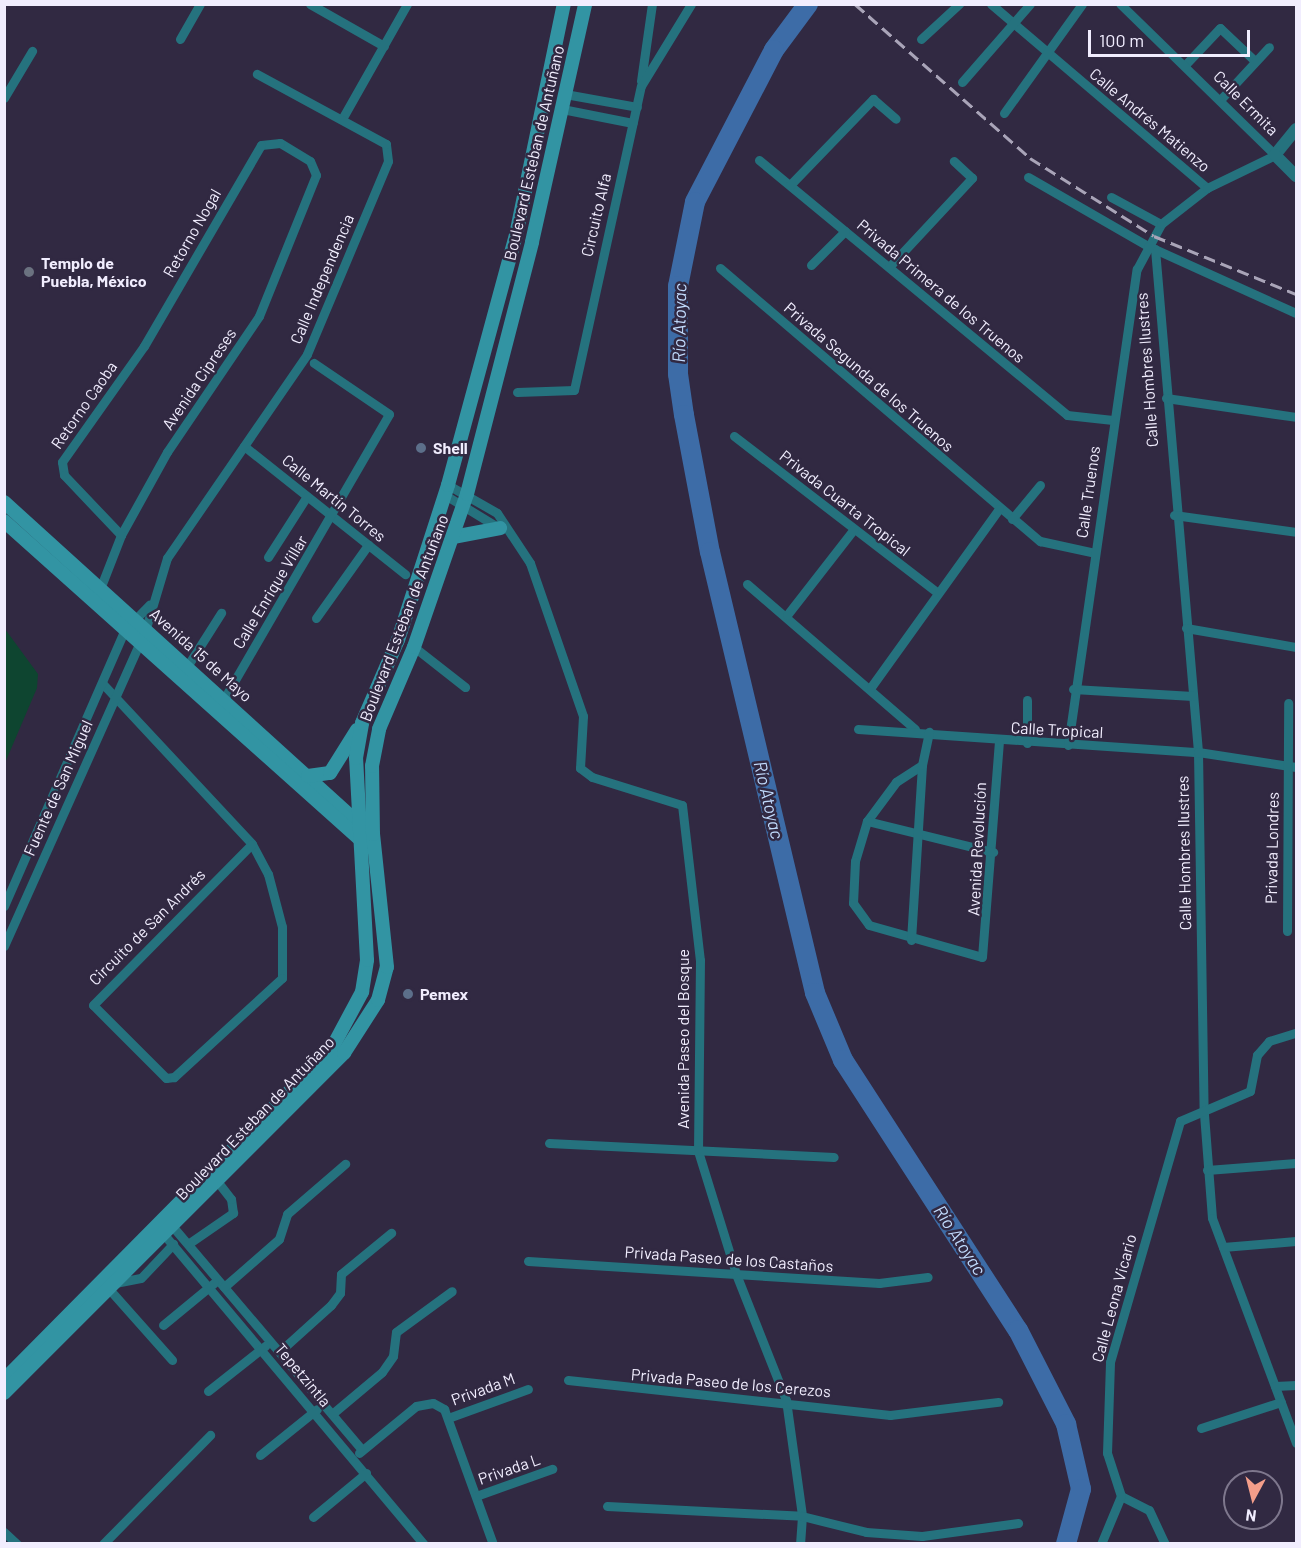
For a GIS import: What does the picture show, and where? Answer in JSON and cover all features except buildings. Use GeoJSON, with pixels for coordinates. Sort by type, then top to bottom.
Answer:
{"type":"FeatureCollection","features":[{"type":"Feature","properties":{"kind":"main road","name":"Boulevard Esteban de Antuñano"},"geometry":{"type":"LineString","coordinates":[[4,1394],[112,1286],[332,1048],[354,1011],[366,960],[357,822],[362,723],[398,640],[447,490],[516,235],[564,4]]}},
{"type":"Feature","properties":{"kind":"main road","name":"Boulevard Esteban de Antuñano"},"geometry":{"type":"LineString","coordinates":[[4,1380],[217,1180],[344,1053],[378,1000],[387,967],[385,911],[373,834],[372,766],[379,729],[414,647],[466,499],[562,110],[585,4]]}},
{"type":"Feature","properties":{"kind":"main road","name":"Avenida 15 de Mayo"},"geometry":{"type":"LineString","coordinates":[[4,502],[225,698],[308,777],[373,834]]}},
{"type":"Feature","properties":{"kind":"main road","name":"Avenida 15 de Mayo"},"geometry":{"type":"LineString","coordinates":[[4,521],[215,714],[358,839],[374,850]]}},
{"type":"Feature","properties":{"kind":"main road"},"geometry":{"type":"LineString","coordinates":[[453,537],[505,532]]}},
{"type":"Feature","properties":{"kind":"main road"},"geometry":{"type":"LineString","coordinates":[[308,777],[330,772],[362,723]]}},
{"type":"Feature","properties":{"kind":"street"},"geometry":{"type":"LineString","coordinates":[[180,39],[200,4]]}},
{"type":"Feature","properties":{"kind":"street"},"geometry":{"type":"LineString","coordinates":[[310,4],[384,46]]}},
{"type":"Feature","properties":{"kind":"street"},"geometry":{"type":"LineString","coordinates":[[257,74],[342,119],[407,4]]}},
{"type":"Feature","properties":{"kind":"street"},"geometry":{"type":"LineString","coordinates":[[641,86],[652,4]]}},
{"type":"Feature","properties":{"kind":"street","name":"Circuito Alfa"},"geometry":{"type":"LineString","coordinates":[[517,392],[574,390],[641,86],[691,4]]}},
{"type":"Feature","properties":{"kind":"street"},"geometry":{"type":"LineString","coordinates":[[921,39],[959,4]]}},
{"type":"Feature","properties":{"kind":"street","name":"Calle Andrés Matienzo"},"geometry":{"type":"LineString","coordinates":[[991,4],[1207,188]]}},
{"type":"Feature","properties":{"kind":"street"},"geometry":{"type":"LineString","coordinates":[[962,82],[1030,4]]}},
{"type":"Feature","properties":{"kind":"street"},"geometry":{"type":"LineString","coordinates":[[1004,113],[1082,4]]}},
{"type":"Feature","properties":{"kind":"street","name":"Calle Ermita"},"geometry":{"type":"LineString","coordinates":[[1124,6],[1296,176]]}},
{"type":"Feature","properties":{"kind":"street"},"geometry":{"type":"LineString","coordinates":[[1185,65],[1221,28],[1255,61]]}},
{"type":"Feature","properties":{"kind":"street"},"geometry":{"type":"LineString","coordinates":[[1220,100],[1269,47]]}},
{"type":"Feature","properties":{"kind":"street"},"geometry":{"type":"LineString","coordinates":[[4,98],[32,51]]}},
{"type":"Feature","properties":{"kind":"street"},"geometry":{"type":"LineString","coordinates":[[565,94],[637,107]]}},
{"type":"Feature","properties":{"kind":"street"},"geometry":{"type":"LineString","coordinates":[[790,185],[873,99],[896,119]]}},
{"type":"Feature","properties":{"kind":"street"},"geometry":{"type":"LineString","coordinates":[[562,110],[633,123]]}},
{"type":"Feature","properties":{"kind":"street","name":"Calle Independencia"},"geometry":{"type":"LineString","coordinates":[[137,642],[146,628],[150,604],[167,558],[307,354],[388,160],[386,144],[342,119]]}},
{"type":"Feature","properties":{"kind":"street"},"geometry":{"type":"LineString","coordinates":[[1152,248],[1161,224],[1207,188],[1275,155],[1296,129]]}},
{"type":"Feature","properties":{"kind":"street","name":"Avenida Cipreses"},"geometry":{"type":"LineString","coordinates":[[92,601],[102,589],[121,535],[167,452],[259,316],[316,167],[271,141]]}},
{"type":"Feature","properties":{"kind":"street","name":"Retorno Nogal"},"geometry":{"type":"LineString","coordinates":[[144,346],[261,145],[271,141]]}},
{"type":"Feature","properties":{"kind":"street","name":"Privada Primera de los Truenos"},"geometry":{"type":"LineString","coordinates":[[759,160],[1067,415],[1113,420]]}},
{"type":"Feature","properties":{"kind":"street"},"geometry":{"type":"LineString","coordinates":[[889,267],[972,178],[954,160]]}},
{"type":"Feature","properties":{"kind":"street"},"geometry":{"type":"LineString","coordinates":[[1028,177],[1152,248],[1296,313]]}},
{"type":"Feature","properties":{"kind":"street"},"geometry":{"type":"LineString","coordinates":[[1112,197],[1161,224]]}},
{"type":"Feature","properties":{"kind":"street"},"geometry":{"type":"LineString","coordinates":[[811,265],[845,231]]}},
{"type":"Feature","properties":{"kind":"street","name":"Calle Hombres Ilustres"},"geometry":{"type":"LineString","coordinates":[[1152,248],[1174,515],[1198,752],[1204,1114],[1212,1218],[1296,1443]]}},
{"type":"Feature","properties":{"kind":"street","name":"Calle Truenos"},"geometry":{"type":"LineString","coordinates":[[1068,745],[1073,689],[1137,269],[1152,248]]}},
{"type":"Feature","properties":{"kind":"street","name":"Privada Segunda de los Truenos"},"geometry":{"type":"LineString","coordinates":[[720,268],[999,509],[1040,541],[1095,553]]}},
{"type":"Feature","properties":{"kind":"street","name":"Retorno Caoba"},"geometry":{"type":"LineString","coordinates":[[121,535],[64,475],[62,462],[144,346]]}},
{"type":"Feature","properties":{"kind":"street","name":"Calle Enrique Villar"},"geometry":{"type":"LineString","coordinates":[[215,714],[333,517],[389,414],[314,363]]}},
{"type":"Feature","properties":{"kind":"street"},"geometry":{"type":"LineString","coordinates":[[1166,398],[1296,417]]}},
{"type":"Feature","properties":{"kind":"street","name":"Privada Cuarta Tropical"},"geometry":{"type":"LineString","coordinates":[[734,436],[938,593]]}},
{"type":"Feature","properties":{"kind":"street","name":"Calle Martín Torres"},"geometry":{"type":"LineString","coordinates":[[244,446],[405,574]]}},
{"type":"Feature","properties":{"kind":"street"},"geometry":{"type":"LineString","coordinates":[[1012,519],[1040,485]]}},
{"type":"Feature","properties":{"kind":"street","name":"Avenida Paseo del Bosque"},"geometry":{"type":"LineString","coordinates":[[447,490],[466,499],[505,532],[530,563],[583,716],[580,768],[592,777],[682,805],[700,960],[698,1151],[736,1274],[786,1400],[802,1516],[800,1544]]}},
{"type":"Feature","properties":{"kind":"street"},"geometry":{"type":"LineString","coordinates":[[268,557],[307,496]]}},
{"type":"Feature","properties":{"kind":"street"},"geometry":{"type":"LineString","coordinates":[[871,687],[999,509]]}},
{"type":"Feature","properties":{"kind":"street"},"geometry":{"type":"LineString","coordinates":[[1174,515],[1296,532]]}},
{"type":"Feature","properties":{"kind":"street"},"geometry":{"type":"LineString","coordinates":[[787,615],[854,529]]}},
{"type":"Feature","properties":{"kind":"street"},"geometry":{"type":"LineString","coordinates":[[316,618],[368,545]]}},
{"type":"Feature","properties":{"kind":"street"},"geometry":{"type":"LineString","coordinates":[[747,584],[871,687],[915,729]]}},
{"type":"Feature","properties":{"kind":"street","name":"Calle Independencia"},"geometry":{"type":"LineString","coordinates":[[124,630],[150,604]]}},
{"type":"Feature","properties":{"kind":"street"},"geometry":{"type":"LineString","coordinates":[[188,665],[221,613]]}},
{"type":"Feature","properties":{"kind":"street"},"geometry":{"type":"LineString","coordinates":[[1186,628],[1296,647]]}},
{"type":"Feature","properties":{"kind":"street","name":"Fuente de San Miguel"},"geometry":{"type":"LineString","coordinates":[[4,906],[124,630]]}},
{"type":"Feature","properties":{"kind":"street","name":"Fuente de San Miguel"},"geometry":{"type":"LineString","coordinates":[[4,946],[137,642]]}},
{"type":"Feature","properties":{"kind":"street"},"geometry":{"type":"LineString","coordinates":[[414,647],[465,687]]}},
{"type":"Feature","properties":{"kind":"street","name":"Circuito de San Andrés"},"geometry":{"type":"LineString","coordinates":[[102,682],[114,699],[252,844],[268,874],[282,927],[282,978],[174,1077],[166,1078],[93,1005],[252,844]]}},
{"type":"Feature","properties":{"kind":"street"},"geometry":{"type":"LineString","coordinates":[[1073,689],[1193,696]]}},
{"type":"Feature","properties":{"kind":"street"},"geometry":{"type":"LineString","coordinates":[[1027,700],[1028,743]]}},
{"type":"Feature","properties":{"kind":"street","name":"Privada Londres"},"geometry":{"type":"LineString","coordinates":[[1287,931],[1293,767],[1288,703]]}},
{"type":"Feature","properties":{"kind":"street","name":"Calle Tropical"},"geometry":{"type":"LineString","coordinates":[[858,729],[915,729],[999,742],[1198,752],[1293,767]]}},
{"type":"Feature","properties":{"kind":"street"},"geometry":{"type":"LineString","coordinates":[[922,765],[896,782],[867,821],[855,861],[857,915],[868,925],[911,940],[920,837],[922,765],[930,732]]}},
{"type":"Feature","properties":{"kind":"street","name":"Avenida Revolución"},"geometry":{"type":"LineString","coordinates":[[911,940],[982,957],[993,852],[999,742]]}},
{"type":"Feature","properties":{"kind":"street"},"geometry":{"type":"LineString","coordinates":[[867,821],[920,837],[993,852]]}},
{"type":"Feature","properties":{"kind":"street"},"geometry":{"type":"LineString","coordinates":[[1204,1114],[1250,1091],[1257,1055],[1269,1041],[1296,1034]]}},
{"type":"Feature","properties":{"kind":"street","name":"Calle Leona Vicario"},"geometry":{"type":"LineString","coordinates":[[1121,1496],[1107,1453],[1110,1362],[1180,1121],[1204,1114]]}},
{"type":"Feature","properties":{"kind":"street"},"geometry":{"type":"LineString","coordinates":[[549,1143],[834,1157]]}},
{"type":"Feature","properties":{"kind":"street"},"geometry":{"type":"LineString","coordinates":[[1207,1170],[1296,1162]]}},
{"type":"Feature","properties":{"kind":"street"},"geometry":{"type":"LineString","coordinates":[[163,1325],[210,1286],[221,1284],[279,1239],[286,1214],[345,1164]]}},
{"type":"Feature","properties":{"kind":"street"},"geometry":{"type":"LineString","coordinates":[[188,1244],[233,1213],[231,1199],[217,1180]]}},
{"type":"Feature","properties":{"kind":"street","name":"Tepetzintla"},"geometry":{"type":"LineString","coordinates":[[166,1229],[188,1244],[362,1450]]}},
{"type":"Feature","properties":{"kind":"street","name":"Tepetzintla"},"geometry":{"type":"LineString","coordinates":[[166,1229],[420,1542]]}},
{"type":"Feature","properties":{"kind":"street"},"geometry":{"type":"LineString","coordinates":[[279,1352],[331,1305],[340,1293],[341,1274],[391,1233]]}},
{"type":"Feature","properties":{"kind":"street"},"geometry":{"type":"LineString","coordinates":[[1223,1247],[1296,1241]]}},
{"type":"Feature","properties":{"kind":"street","name":"Privada Paseo de los Castaños"},"geometry":{"type":"LineString","coordinates":[[528,1261],[879,1283],[928,1277]]}},
{"type":"Feature","properties":{"kind":"street"},"geometry":{"type":"LineString","coordinates":[[112,1286],[172,1360]]}},
{"type":"Feature","properties":{"kind":"street"},"geometry":{"type":"LineString","coordinates":[[332,1414],[382,1372],[393,1356],[396,1332],[452,1291]]}},
{"type":"Feature","properties":{"kind":"street"},"geometry":{"type":"LineString","coordinates":[[208,1391],[271,1342]]}},
{"type":"Feature","properties":{"kind":"street","name":"Privada Paseo de los Cerezos"},"geometry":{"type":"LineString","coordinates":[[568,1380],[687,1396],[786,1400],[912,1416],[998,1402]]}},
{"type":"Feature","properties":{"kind":"street"},"geometry":{"type":"LineString","coordinates":[[1275,1386],[1296,1385]]}},
{"type":"Feature","properties":{"kind":"street","name":"Privada M"},"geometry":{"type":"LineString","coordinates":[[448,1418],[528,1389]]}},
{"type":"Feature","properties":{"kind":"street"},"geometry":{"type":"LineString","coordinates":[[1201,1428],[1281,1402]]}},
{"type":"Feature","properties":{"kind":"street"},"geometry":{"type":"LineString","coordinates":[[353,1458],[423,1403],[438,1406],[448,1418],[493,1544]]}},
{"type":"Feature","properties":{"kind":"street"},"geometry":{"type":"LineString","coordinates":[[260,1455],[323,1404]]}},
{"type":"Feature","properties":{"kind":"street"},"geometry":{"type":"LineString","coordinates":[[103,1544],[210,1435]]}},
{"type":"Feature","properties":{"kind":"street","name":"Privada L"},"geometry":{"type":"LineString","coordinates":[[476,1496],[552,1469]]}},
{"type":"Feature","properties":{"kind":"street"},"geometry":{"type":"LineString","coordinates":[[314,1517],[366,1473]]}},
{"type":"Feature","properties":{"kind":"street"},"geometry":{"type":"LineString","coordinates":[[1101,1544],[1121,1496],[1149,1509],[1165,1544]]}},
{"type":"Feature","properties":{"kind":"street"},"geometry":{"type":"LineString","coordinates":[[608,1506],[802,1516],[866,1532],[921,1536],[1018,1523]]}},
{"type":"Feature","properties":{"kind":"street"},"geometry":{"type":"LineString","coordinates":[[4,1532],[16,1544]]}},
{"type":"Feature","properties":{"kind":"green space"},"geometry":{"type":"Polygon","coordinates":[[[5,629],[38,674],[37,688],[5,763],[5,629]]]}},
{"type":"Feature","properties":{"kind":"waterway","name":"Río Atoyac"},"geometry":{"type":"LineString","coordinates":[[808,4],[774,50],[695,202],[678,286],[678,374],[684,415],[710,552],[815,993],[843,1060],[1018,1330],[1066,1424],[1081,1489],[1066,1544]]}},
{"type":"Feature","properties":{"kind":"railway"},"geometry":{"type":"LineString","coordinates":[[855,4],[1030,158],[1154,236],[1296,294]]}},
{"type":"Feature","properties":{"kind":"place","name":"Templo de Puebla, México"},"geometry":{"type":"Point","coordinates":[29,272]}},
{"type":"Feature","properties":{"kind":"place","name":"Shell"},"geometry":{"type":"Point","coordinates":[421,448]}},
{"type":"Feature","properties":{"kind":"place","name":"Pemex"},"geometry":{"type":"Point","coordinates":[408,994]}}]}
